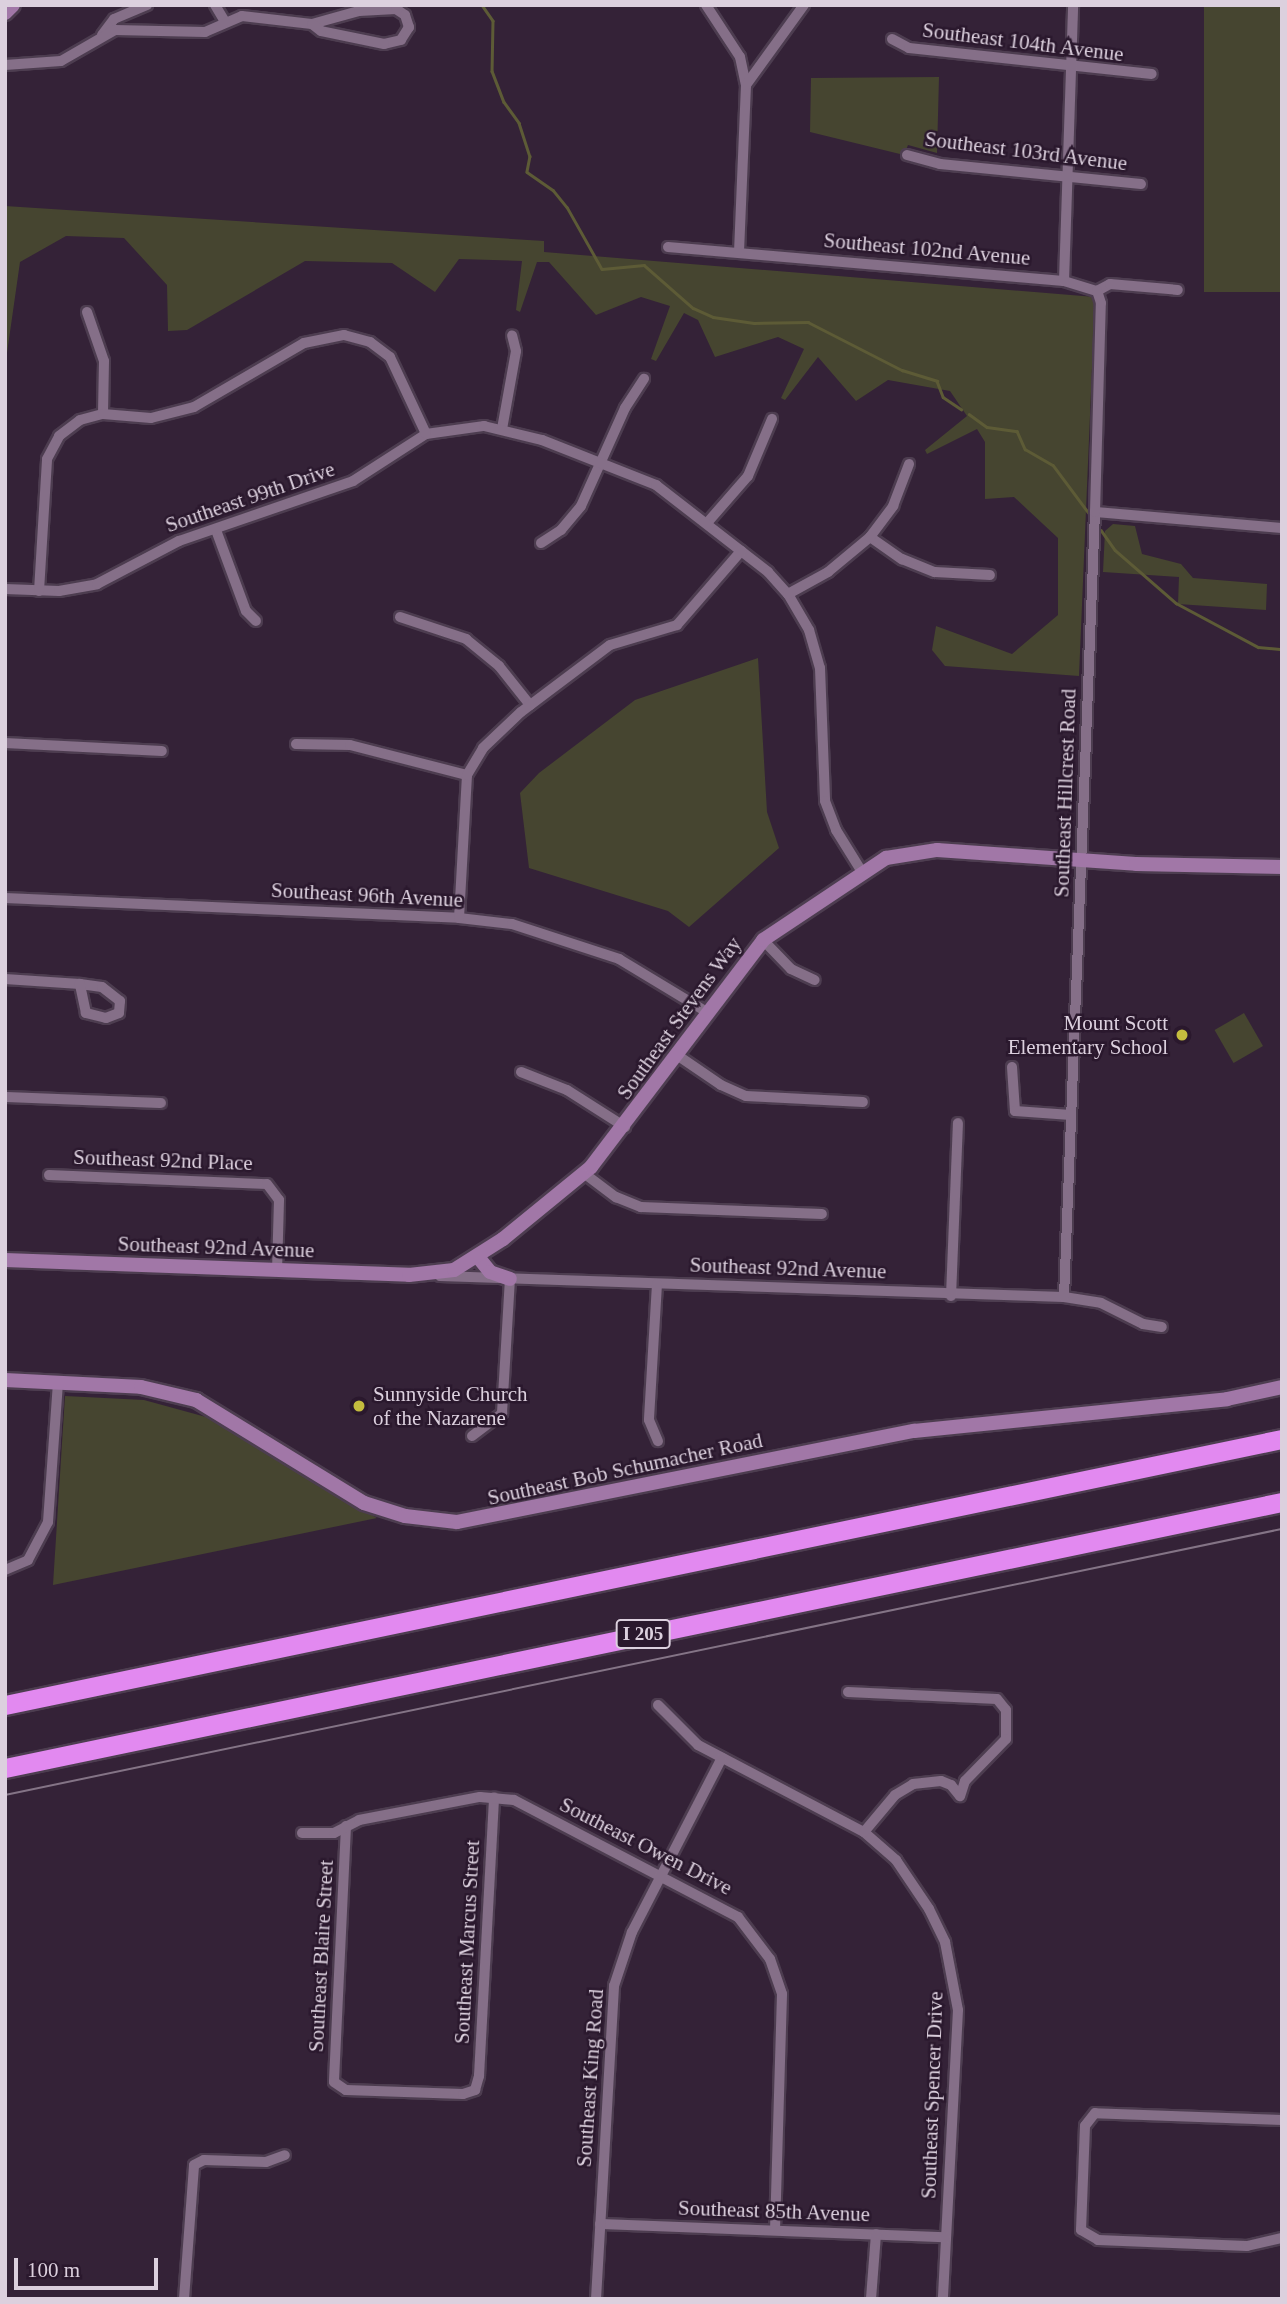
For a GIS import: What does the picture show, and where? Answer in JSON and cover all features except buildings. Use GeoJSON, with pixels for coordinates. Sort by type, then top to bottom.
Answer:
{"type":"FeatureCollection","features":[{"type":"Feature","properties":{"kind":"highway"},"geometry":{"type":"LineString","coordinates":[[5,1705],[1282,1439]]}},
{"type":"Feature","properties":{"kind":"highway","name":"I 205"},"geometry":{"type":"LineString","coordinates":[[5,1768],[1282,1502]]}},
{"type":"Feature","properties":{"kind":"street"},"geometry":{"type":"LineString","coordinates":[[5,13],[13,5]]}},
{"type":"Feature","properties":{"kind":"street"},"geometry":{"type":"LineString","coordinates":[[5,65],[61,61],[102,35],[114,19],[147,5]]}},
{"type":"Feature","properties":{"kind":"street"},"geometry":{"type":"LineString","coordinates":[[215,5],[224,20]]}},
{"type":"Feature","properties":{"kind":"street"},"geometry":{"type":"LineString","coordinates":[[706,5],[740,57],[746,85],[739,251]]}},
{"type":"Feature","properties":{"kind":"street"},"geometry":{"type":"LineString","coordinates":[[746,85],[804,5]]}},
{"type":"Feature","properties":{"kind":"street"},"geometry":{"type":"LineString","coordinates":[[1063,281],[1073,5]]}},
{"type":"Feature","properties":{"kind":"street"},"geometry":{"type":"LineString","coordinates":[[102,35],[132,29],[205,32],[224,20],[242,16],[312,24],[388,8],[402,12],[409,27],[401,40],[384,44],[321,31],[312,24]]}},
{"type":"Feature","properties":{"kind":"street","name":"Southeast 104th Avenue"},"geometry":{"type":"LineString","coordinates":[[892,39],[909,48],[1152,74]]}},
{"type":"Feature","properties":{"kind":"street","name":"Southeast 103rd Avenue"},"geometry":{"type":"LineString","coordinates":[[907,155],[940,164],[1140,184]]}},
{"type":"Feature","properties":{"kind":"street","name":"Southeast 102nd Avenue"},"geometry":{"type":"LineString","coordinates":[[668,247],[739,251],[1063,281],[1097,291],[1110,284],[1178,290]]}},
{"type":"Feature","properties":{"kind":"street","name":"Southeast Hillcrest Road"},"geometry":{"type":"LineString","coordinates":[[1064,1297],[1095,512],[1101,303],[1097,291]]}},
{"type":"Feature","properties":{"kind":"street"},"geometry":{"type":"LineString","coordinates":[[87,312],[104,361],[103,414]]}},
{"type":"Feature","properties":{"kind":"street"},"geometry":{"type":"LineString","coordinates":[[39,591],[50,451],[72,424],[103,414],[151,418],[194,407],[304,343],[344,335],[370,342],[390,357],[426,434]]}},
{"type":"Feature","properties":{"kind":"street"},"geometry":{"type":"LineString","coordinates":[[502,429],[516,351],[512,335]]}},
{"type":"Feature","properties":{"kind":"street"},"geometry":{"type":"LineString","coordinates":[[541,543],[561,530],[581,506],[604,463],[614,429],[645,379]]}},
{"type":"Feature","properties":{"kind":"street"},"geometry":{"type":"LineString","coordinates":[[708,523],[748,477],[772,419]]}},
{"type":"Feature","properties":{"kind":"street","name":"Southeast 99th Drive"},"geometry":{"type":"LineString","coordinates":[[5,589],[39,591],[97,584],[179,541],[353,481],[426,434],[463,426],[502,429],[604,463],[656,485],[708,523],[788,594],[808,630],[820,668],[825,801],[836,830],[862,872]]}},
{"type":"Feature","properties":{"kind":"street"},"geometry":{"type":"LineString","coordinates":[[788,594],[828,572],[870,537],[893,506],[909,464]]}},
{"type":"Feature","properties":{"kind":"street"},"geometry":{"type":"LineString","coordinates":[[1095,512],[1282,528]]}},
{"type":"Feature","properties":{"kind":"street"},"geometry":{"type":"LineString","coordinates":[[216,530],[246,611],[256,621]]}},
{"type":"Feature","properties":{"kind":"street"},"geometry":{"type":"LineString","coordinates":[[870,537],[902,559],[935,572],[990,575]]}},
{"type":"Feature","properties":{"kind":"street"},"geometry":{"type":"LineString","coordinates":[[460,918],[467,775],[488,741],[530,705],[610,645],[677,625],[741,551]]}},
{"type":"Feature","properties":{"kind":"street"},"geometry":{"type":"LineString","coordinates":[[400,617],[466,639],[499,666],[530,705]]}},
{"type":"Feature","properties":{"kind":"street"},"geometry":{"type":"LineString","coordinates":[[5,743],[162,751]]}},
{"type":"Feature","properties":{"kind":"street"},"geometry":{"type":"LineString","coordinates":[[296,744],[350,744],[467,775]]}},
{"type":"Feature","properties":{"kind":"street","name":"Southeast Stevens Way"},"geometry":{"type":"LineString","coordinates":[[425,1275],[454,1270],[478,1257],[585,1174],[625,1127],[762,940],[862,872],[896,854],[918,850],[1082,861],[1282,867]]}},
{"type":"Feature","properties":{"kind":"street","name":"Southeast 96th Avenue"},"geometry":{"type":"LineString","coordinates":[[5,898],[460,918],[512,924],[578,943],[644,971],[707,1012]]}},
{"type":"Feature","properties":{"kind":"street"},"geometry":{"type":"LineString","coordinates":[[762,940],[791,969],[815,981]]}},
{"type":"Feature","properties":{"kind":"street"},"geometry":{"type":"LineString","coordinates":[[5,979],[80,984]]}},
{"type":"Feature","properties":{"kind":"street"},"geometry":{"type":"LineString","coordinates":[[677,1055],[721,1085],[747,1096],[863,1102]]}},
{"type":"Feature","properties":{"kind":"street"},"geometry":{"type":"LineString","coordinates":[[1012,1066],[1015,1111],[1071,1115]]}},
{"type":"Feature","properties":{"kind":"street"},"geometry":{"type":"LineString","coordinates":[[521,1072],[567,1090],[625,1127]]}},
{"type":"Feature","properties":{"kind":"street"},"geometry":{"type":"LineString","coordinates":[[5,1097],[161,1103]]}},
{"type":"Feature","properties":{"kind":"street"},"geometry":{"type":"LineString","coordinates":[[951,1296],[958,1123]]}},
{"type":"Feature","properties":{"kind":"street"},"geometry":{"type":"LineString","coordinates":[[585,1174],[616,1197],[641,1207],[822,1214]]}},
{"type":"Feature","properties":{"kind":"street","name":"Southeast 92nd Place"},"geometry":{"type":"LineString","coordinates":[[49,1175],[267,1184],[279,1200],[277,1271]]}},
{"type":"Feature","properties":{"kind":"street"},"geometry":{"type":"LineString","coordinates":[[472,1436],[502,1413],[510,1279],[491,1272],[478,1257]]}},
{"type":"Feature","properties":{"kind":"street","name":"Southeast 92nd Avenue"},"geometry":{"type":"LineString","coordinates":[[5,1261],[951,1296],[1064,1297],[1101,1303],[1143,1324],[1162,1327]]}},
{"type":"Feature","properties":{"kind":"street"},"geometry":{"type":"LineString","coordinates":[[657,1284],[649,1420],[658,1441]]}},
{"type":"Feature","properties":{"kind":"street","name":"Southeast Bob Schumacher Road"},"geometry":{"type":"LineString","coordinates":[[5,1380],[141,1387],[196,1400],[365,1503],[412,1518],[457,1522],[914,1431],[1227,1399],[1282,1387]]}},
{"type":"Feature","properties":{"kind":"street"},"geometry":{"type":"LineString","coordinates":[[5,1570],[28,1560],[48,1522],[58,1382]]}},
{"type":"Feature","properties":{"kind":"street"},"geometry":{"type":"LineString","coordinates":[[848,1692],[997,1699],[1006,1710],[1006,1739],[965,1781],[960,1796],[951,1785],[941,1781],[912,1784],[887,1803],[864,1832]]}},
{"type":"Feature","properties":{"kind":"street","name":"Southeast Spencer Drive"},"geometry":{"type":"LineString","coordinates":[[657,1705],[679,1731],[722,1758],[864,1832],[911,1878],[945,1942],[958,2010],[943,2299]]}},
{"type":"Feature","properties":{"kind":"street","name":"Southeast King Road"},"geometry":{"type":"LineString","coordinates":[[596,2299],[614,1986],[632,1932],[722,1758]]}},
{"type":"Feature","properties":{"kind":"street","name":"Southeast Owen Drive"},"geometry":{"type":"LineString","coordinates":[[302,1833],[334,1833],[359,1820],[494,1797],[514,1800],[662,1874],[738,1917],[762,1943],[777,1975],[783,2016],[775,2230]]}},
{"type":"Feature","properties":{"kind":"street","name":"Southeast Marcus Street"},"geometry":{"type":"LineString","coordinates":[[337,2086],[463,2094],[475,2090],[494,1797]]}},
{"type":"Feature","properties":{"kind":"street","name":"Southeast Blaire Street"},"geometry":{"type":"LineString","coordinates":[[337,2086],[346,1826]]}},
{"type":"Feature","properties":{"kind":"street"},"geometry":{"type":"LineString","coordinates":[[1282,2120],[1095,2113],[1085,2126],[1081,2230],[1098,2240],[1234,2246],[1266,2245],[1282,2238]]}},
{"type":"Feature","properties":{"kind":"street"},"geometry":{"type":"LineString","coordinates":[[184,2299],[194,2165],[204,2160],[267,2162],[285,2155]]}},
{"type":"Feature","properties":{"kind":"street","name":"Southeast 85th Avenue"},"geometry":{"type":"LineString","coordinates":[[600,2224],[946,2237]]}},
{"type":"Feature","properties":{"kind":"street"},"geometry":{"type":"LineString","coordinates":[[871,2299],[877,2234]]}},
{"type":"Feature","properties":{"kind":"shaded area"},"geometry":{"type":"Polygon","coordinates":[[[1204,5],[1282,5],[1282,292],[1204,292],[1204,5]]]}},
{"type":"Feature","properties":{"kind":"shaded area"},"geometry":{"type":"Polygon","coordinates":[[[939,77],[937,153],[908,145],[904,155],[810,132],[811,78],[939,77]]]}},
{"type":"Feature","properties":{"kind":"shaded area"},"geometry":{"type":"Polygon","coordinates":[[[5,206],[544,241],[544,252],[1095,297],[1079,676],[945,666],[932,650],[936,626],[1012,654],[1058,615],[1058,538],[1014,497],[985,499],[985,442],[977,429],[927,454],[925,450],[967,416],[950,391],[888,380],[856,401],[818,357],[785,400],[781,398],[804,349],[778,337],[715,357],[698,320],[684,313],[656,361],[651,359],[670,306],[641,297],[596,315],[549,262],[537,262],[520,312],[516,310],[522,261],[459,259],[435,292],[392,263],[305,261],[187,330],[168,331],[167,285],[124,238],[66,236],[20,262],[5,367],[5,206]]]}},
{"type":"Feature","properties":{"kind":"shaded area"},"geometry":{"type":"Polygon","coordinates":[[[1113,524],[1135,526],[1142,554],[1181,564],[1193,578],[1267,584],[1266,610],[1178,604],[1179,577],[1103,572],[1105,531],[1113,524]]]}},
{"type":"Feature","properties":{"kind":"shaded area"},"geometry":{"type":"Polygon","coordinates":[[[758,658],[767,812],[779,848],[689,927],[668,911],[529,868],[520,793],[539,773],[635,700],[758,658]]]}},
{"type":"Feature","properties":{"kind":"shaded area"},"geometry":{"type":"Polygon","coordinates":[[[1244,1013],[1263,1046],[1234,1063],[1215,1030],[1244,1013]]]}},
{"type":"Feature","properties":{"kind":"shaded area"},"geometry":{"type":"Polygon","coordinates":[[[65,1396],[144,1400],[206,1417],[377,1518],[53,1585],[65,1396]]]}},
{"type":"Feature","properties":{"kind":"waterway"},"geometry":{"type":"LineString","coordinates":[[482,5],[493,21],[492,71],[504,102],[519,123],[530,156],[527,172],[553,190],[567,207],[602,269],[644,265],[693,308],[713,317],[754,323],[808,322],[902,370],[937,381],[943,397],[961,409]]}},
{"type":"Feature","properties":{"kind":"waterway"},"geometry":{"type":"LineString","coordinates":[[969,414],[987,427],[1017,431],[1025,449],[1053,465],[1088,512]]}},
{"type":"Feature","properties":{"kind":"waterway"},"geometry":{"type":"LineString","coordinates":[[1101,530],[1115,550],[1176,603],[1258,647],[1282,649]]}},
{"type":"Feature","properties":{"kind":"tram line"},"geometry":{"type":"LineString","coordinates":[[5,1795],[1282,1529]]}},
{"type":"Feature","properties":{"kind":"place","name":"Mount Scott Elementary School"},"geometry":{"type":"Point","coordinates":[1182,1035]}},
{"type":"Feature","properties":{"kind":"place","name":"Sunnyside Church of the Nazarene"},"geometry":{"type":"Point","coordinates":[359,1406]}}]}
